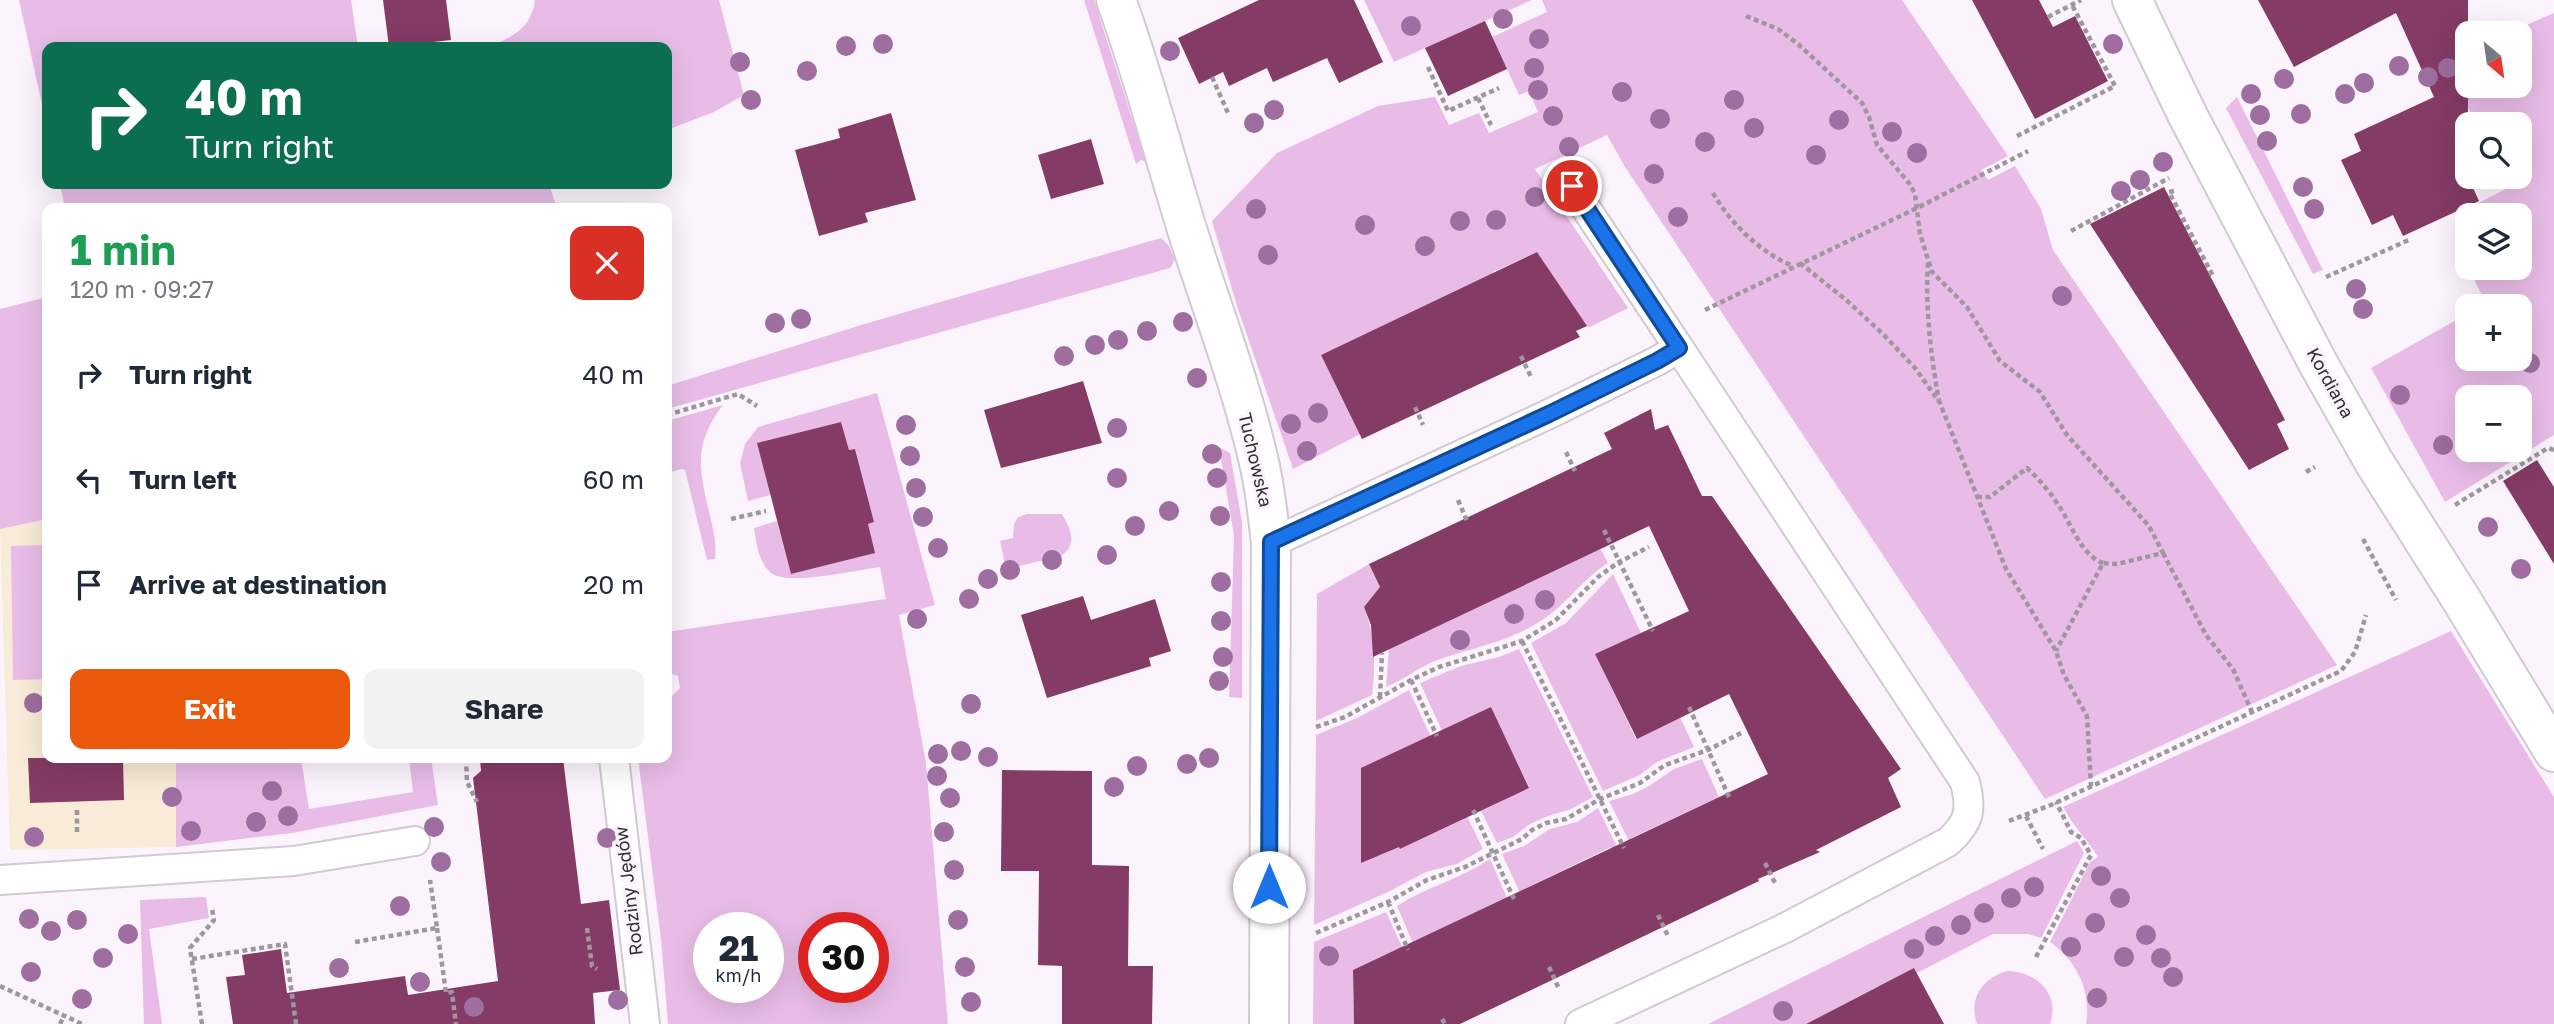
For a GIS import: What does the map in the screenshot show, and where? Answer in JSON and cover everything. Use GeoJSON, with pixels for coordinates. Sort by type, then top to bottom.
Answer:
{"type":"FeatureCollection","features":[{"type":"Feature","properties":{"kind":"street","name":"Tuchowska"},"geometry":{"type":"LineString","coordinates":[[1116,0],[1138,60],[1176,194],[1259,459],[1271,542],[1269,1024]]}},
{"type":"Feature","properties":{"kind":"street","name":"Kordiana"},"geometry":{"type":"LineString","coordinates":[[2132,0],[2188,116],[2367,450],[2548,728]]}},
{"type":"Feature","properties":{"kind":"lane"},"geometry":{"type":"LineString","coordinates":[[1572,186],[1965,782],[1969,800],[1968,817],[1960,831],[1936,848],[1783,929],[1580,1024]]}},
{"type":"Feature","properties":{"kind":"lane"},"geometry":{"type":"LineString","coordinates":[[1271,542],[1549,414],[1657,361],[1674,341]]}},
{"type":"Feature","properties":{"kind":"lane","name":"Rodziny Jędów"},"geometry":{"type":"LineString","coordinates":[[615,763],[645,1024]]}},
{"type":"Feature","properties":{"kind":"lane"},"geometry":{"type":"LineString","coordinates":[[0,880],[295,861],[415,841]]}},
{"type":"Feature","properties":{"kind":"path"},"geometry":{"type":"LineString","coordinates":[[2048,17],[2081,0]]}},
{"type":"Feature","properties":{"kind":"path"},"geometry":{"type":"LineString","coordinates":[[2017,136],[2115,86],[2072,5]]}},
{"type":"Feature","properties":{"kind":"path"},"geometry":{"type":"LineString","coordinates":[[1746,16],[1778,29],[1862,103],[1878,145],[1909,183],[1919,207],[1920,233],[1932,272],[1967,307],[2000,361],[2040,392],[2067,435],[2149,526],[2206,635],[2233,669],[2252,712]]}},
{"type":"Feature","properties":{"kind":"path"},"geometry":{"type":"LineString","coordinates":[[1428,68],[1448,111],[1499,88]]}},
{"type":"Feature","properties":{"kind":"path"},"geometry":{"type":"LineString","coordinates":[[1212,77],[1228,113]]}},
{"type":"Feature","properties":{"kind":"path"},"geometry":{"type":"LineString","coordinates":[[1478,98],[1491,125]]}},
{"type":"Feature","properties":{"kind":"path"},"geometry":{"type":"LineString","coordinates":[[1674,341],[1716,303],[1919,207],[2028,151]]}},
{"type":"Feature","properties":{"kind":"path"},"geometry":{"type":"LineString","coordinates":[[2071,231],[2178,173]]}},
{"type":"Feature","properties":{"kind":"path"},"geometry":{"type":"LineString","coordinates":[[1713,193],[1724,212],[1755,241],[1782,262],[1794,267]]}},
{"type":"Feature","properties":{"kind":"path"},"geometry":{"type":"LineString","coordinates":[[2326,277],[2412,239]]}},
{"type":"Feature","properties":{"kind":"path"},"geometry":{"type":"LineString","coordinates":[[1928,262],[1930,331],[1940,403],[2006,569],[2056,650],[2064,675],[2087,716],[2091,786]]}},
{"type":"Feature","properties":{"kind":"path"},"geometry":{"type":"LineString","coordinates":[[1800,263],[1883,334],[1915,368],[1940,403]]}},
{"type":"Feature","properties":{"kind":"path"},"geometry":{"type":"LineString","coordinates":[[672,414],[738,394],[757,406]]}},
{"type":"Feature","properties":{"kind":"path"},"geometry":{"type":"LineString","coordinates":[[2449,508],[2548,448],[2554,450]]}},
{"type":"Feature","properties":{"kind":"path"},"geometry":{"type":"LineString","coordinates":[[2306,472],[2315,467]]}},
{"type":"Feature","properties":{"kind":"path"},"geometry":{"type":"LineString","coordinates":[[1977,497],[1990,497],[2027,468],[2059,505],[2082,544],[2098,561],[2117,565],[2163,553]]}},
{"type":"Feature","properties":{"kind":"path"},"geometry":{"type":"LineString","coordinates":[[731,519],[766,511]]}},
{"type":"Feature","properties":{"kind":"path"},"geometry":{"type":"LineString","coordinates":[[1604,530],[1653,631]]}},
{"type":"Feature","properties":{"kind":"path"},"geometry":{"type":"LineString","coordinates":[[1270,732],[1316,727],[1345,717],[1438,667],[1522,641],[1556,620],[1598,577],[1619,562],[1649,547]]}},
{"type":"Feature","properties":{"kind":"path"},"geometry":{"type":"LineString","coordinates":[[2056,650],[2103,563]]}},
{"type":"Feature","properties":{"kind":"path"},"geometry":{"type":"LineString","coordinates":[[1968,817],[2003,822],[2017,820],[2341,671],[2355,652],[2366,615]]}},
{"type":"Feature","properties":{"kind":"path"},"geometry":{"type":"LineString","coordinates":[[1522,641],[1624,848]]}},
{"type":"Feature","properties":{"kind":"path"},"geometry":{"type":"LineString","coordinates":[[1380,698],[1382,653]]}},
{"type":"Feature","properties":{"kind":"path"},"geometry":{"type":"LineString","coordinates":[[1411,680],[1437,736]]}},
{"type":"Feature","properties":{"kind":"path"},"geometry":{"type":"LineString","coordinates":[[1689,707],[1729,797]]}},
{"type":"Feature","properties":{"kind":"path"},"geometry":{"type":"LineString","coordinates":[[1268,939],[1314,934],[1388,902],[1427,880],[1465,867],[1546,824],[1575,815],[1600,799],[1640,783],[1676,760],[1708,750],[1741,733]]}},
{"type":"Feature","properties":{"kind":"path"},"geometry":{"type":"LineString","coordinates":[[466,763],[467,782],[477,802]]}},
{"type":"Feature","properties":{"kind":"path"},"geometry":{"type":"LineString","coordinates":[[2036,957],[2091,855],[2081,838],[2071,832],[2056,802]]}},
{"type":"Feature","properties":{"kind":"path"},"geometry":{"type":"LineString","coordinates":[[76,810],[77,831]]}},
{"type":"Feature","properties":{"kind":"path"},"geometry":{"type":"LineString","coordinates":[[1473,810],[1514,899]]}},
{"type":"Feature","properties":{"kind":"path"},"geometry":{"type":"LineString","coordinates":[[2026,816],[2043,849]]}},
{"type":"Feature","properties":{"kind":"path"},"geometry":{"type":"LineString","coordinates":[[1765,863],[1780,892]]}},
{"type":"Feature","properties":{"kind":"path"},"geometry":{"type":"LineString","coordinates":[[430,881],[446,993],[452,992],[456,1024]]}},
{"type":"Feature","properties":{"kind":"path"},"geometry":{"type":"LineString","coordinates":[[201,1024],[190,948],[214,920],[210,897]]}},
{"type":"Feature","properties":{"kind":"path"},"geometry":{"type":"LineString","coordinates":[[1388,902],[1408,950]]}},
{"type":"Feature","properties":{"kind":"path"},"geometry":{"type":"LineString","coordinates":[[1658,915],[1669,938]]}},
{"type":"Feature","properties":{"kind":"path"},"geometry":{"type":"LineString","coordinates":[[355,942],[438,928]]}},
{"type":"Feature","properties":{"kind":"path"},"geometry":{"type":"LineString","coordinates":[[192,959],[285,944],[296,1024]]}},
{"type":"Feature","properties":{"kind":"path"},"geometry":{"type":"LineString","coordinates":[[1549,967],[1560,990]]}},
{"type":"Feature","properties":{"kind":"path"},"geometry":{"type":"LineString","coordinates":[[0,986],[82,1024]]}},
{"type":"Feature","properties":{"kind":"path"},"geometry":{"type":"LineString","coordinates":[[61,1024],[64,1016]]}},
{"type":"Feature","properties":{"kind":"shaded area"},"geometry":{"type":"Polygon","coordinates":[[[19,0],[351,0],[357,42],[42,42],[42,104],[19,0]]]}},
{"type":"Feature","properties":{"kind":"shaded area"},"geometry":{"type":"Polygon","coordinates":[[[535,0],[719,0],[744,95],[714,112],[672,128],[672,42],[500,42],[523,27],[535,0]]]}},
{"type":"Feature","properties":{"kind":"shaded area"},"geometry":{"type":"Polygon","coordinates":[[[1084,0],[1094,0],[1146,162],[1141,160],[1136,164],[1084,0]]]}},
{"type":"Feature","properties":{"kind":"shaded area"},"geometry":{"type":"Polygon","coordinates":[[[1364,0],[1532,0],[1394,62],[1364,0]]]}},
{"type":"Feature","properties":{"kind":"shaded area"},"geometry":{"type":"Polygon","coordinates":[[[1542,0],[1902,0],[2008,156],[1981,170],[1988,180],[2015,166],[2041,209],[2053,250],[2337,665],[2045,799],[1625,167],[1607,135],[1535,169],[1628,308],[1590,327],[1586,326],[1537,252],[1493,272],[1495,278],[1475,288],[1472,283],[1321,355],[1360,434],[1293,469],[1237,306],[1212,221],[1277,153],[1378,106],[1435,97],[1449,125],[1479,113],[1489,133],[1538,112],[1529,91],[1519,95],[1492,37],[1547,12],[1542,0]]]}},
{"type":"Feature","properties":{"kind":"shaded area"},"geometry":{"type":"Polygon","coordinates":[[[2554,13],[2554,435],[2532,449],[2532,385],[2455,385],[2455,462],[2510,462],[2445,502],[2371,368],[2455,321],[2455,371],[2532,371],[2532,294],[2481,294],[2474,280],[2532,280],[2532,203],[2478,203],[2506,189],[2532,189],[2532,112],[2470,112],[2464,98],[2532,98],[2532,23],[2554,13]]]}},
{"type":"Feature","properties":{"kind":"shaded area"},"geometry":{"type":"Polygon","coordinates":[[[2446,60],[2455,71],[2455,79],[2446,60]]]}},
{"type":"Feature","properties":{"kind":"shaded area"},"geometry":{"type":"Polygon","coordinates":[[[2237,97],[2323,270],[2313,274],[2226,108],[2237,97]]]}},
{"type":"Feature","properties":{"kind":"shaded area"},"geometry":{"type":"Polygon","coordinates":[[[61,189],[551,189],[555,203],[64,203],[61,189]]]}},
{"type":"Feature","properties":{"kind":"shaded area"},"geometry":{"type":"Polygon","coordinates":[[[1161,238],[1169,246],[1175,260],[1170,268],[672,408],[672,384],[861,325],[1161,238]]]}},
{"type":"Feature","properties":{"kind":"shaded area"},"geometry":{"type":"Polygon","coordinates":[[[42,298],[42,520],[0,529],[0,309],[42,298]]]}},
{"type":"Feature","properties":{"kind":"shaded area"},"geometry":{"type":"Polygon","coordinates":[[[877,393],[935,605],[899,615],[926,763],[948,1024],[668,1024],[661,939],[639,763],[672,763],[672,696],[680,688],[678,676],[672,674],[672,631],[886,599],[880,567],[807,578],[780,577],[767,569],[759,552],[754,528],[777,521],[791,574],[874,553],[868,524],[874,522],[855,449],[849,450],[841,422],[758,443],[771,495],[748,501],[740,463],[745,444],[758,427],[877,393]]]}},
{"type":"Feature","properties":{"kind":"shaded area"},"geometry":{"type":"Polygon","coordinates":[[[723,405],[707,432],[701,458],[715,559],[707,560],[685,470],[672,472],[672,420],[723,405]]]}},
{"type":"Feature","properties":{"kind":"shaded area"},"geometry":{"type":"Polygon","coordinates":[[[1219,447],[1230,453],[1242,522],[1242,698],[1229,697],[1234,536],[1219,447]]]}},
{"type":"Feature","properties":{"kind":"shaded area"},"geometry":{"type":"Polygon","coordinates":[[[1027,514],[1062,514],[1070,531],[1070,547],[1061,556],[1006,569],[1000,541],[1013,538],[1014,524],[1018,517],[1027,514]]]}},
{"type":"Feature","properties":{"kind":"shaded area"},"geometry":{"type":"Polygon","coordinates":[[[42,520],[42,763],[176,763],[176,847],[10,850],[0,529],[42,520]]]}},
{"type":"Feature","properties":{"kind":"shaded area"},"geometry":{"type":"Polygon","coordinates":[[[42,545],[42,679],[13,680],[11,546],[42,545]]]}},
{"type":"Feature","properties":{"kind":"shaded area"},"geometry":{"type":"Polygon","coordinates":[[[1600,548],[1608,563],[1548,616],[1508,638],[1431,663],[1386,687],[1389,649],[1600,548]]]}},
{"type":"Feature","properties":{"kind":"shaded area"},"geometry":{"type":"Polygon","coordinates":[[[1369,564],[1385,597],[1369,601],[1364,607],[1374,650],[1372,695],[1316,721],[1317,594],[1369,564]]]}},
{"type":"Feature","properties":{"kind":"shaded area"},"geometry":{"type":"Polygon","coordinates":[[[1613,574],[1641,633],[1596,655],[1636,739],[1680,717],[1694,747],[1657,762],[1640,775],[1603,791],[1531,643],[1566,623],[1613,574]]]}},
{"type":"Feature","properties":{"kind":"shaded area"},"geometry":{"type":"Polygon","coordinates":[[[2451,631],[2554,797],[2554,1024],[2086,1024],[2087,1000],[2080,977],[2067,958],[2050,942],[2090,862],[2098,857],[2063,807],[2451,631]]]}},
{"type":"Feature","properties":{"kind":"shaded area"},"geometry":{"type":"Polygon","coordinates":[[[1519,649],[1593,797],[1569,810],[1530,824],[1513,837],[1497,843],[1479,807],[1484,810],[1529,787],[1491,708],[1443,733],[1420,683],[1461,666],[1519,649]]]}},
{"type":"Feature","properties":{"kind":"shaded area"},"geometry":{"type":"Polygon","coordinates":[[[1409,690],[1432,739],[1425,738],[1361,769],[1400,849],[1462,820],[1466,814],[1483,849],[1457,864],[1426,872],[1314,925],[1316,735],[1357,718],[1409,690]]]}},
{"type":"Feature","properties":{"kind":"shaded area"},"geometry":{"type":"Polygon","coordinates":[[[1702,759],[1719,797],[1631,838],[1631,845],[1609,801],[1633,794],[1674,769],[1702,759]]]}},
{"type":"Feature","properties":{"kind":"shaded area"},"geometry":{"type":"Polygon","coordinates":[[[176,763],[302,763],[309,809],[413,792],[410,763],[432,763],[438,805],[292,833],[176,847],[176,763]]]}},
{"type":"Feature","properties":{"kind":"shaded area"},"geometry":{"type":"Polygon","coordinates":[[[1598,808],[1619,851],[1615,852],[1611,847],[1522,890],[1521,895],[1502,854],[1524,846],[1550,829],[1577,822],[1598,808]]]}},
{"type":"Feature","properties":{"kind":"shaded area"},"geometry":{"type":"Polygon","coordinates":[[[2077,841],[2084,853],[2041,938],[2028,934],[1993,934],[1882,991],[1879,986],[1806,1024],[1708,1024],[2077,841]]]}},
{"type":"Feature","properties":{"kind":"shaded area"},"geometry":{"type":"Polygon","coordinates":[[[1490,859],[1509,902],[1501,900],[1415,941],[1414,946],[1397,906],[1490,859]]]}},
{"type":"Feature","properties":{"kind":"shaded area"},"geometry":{"type":"Polygon","coordinates":[[[206,897],[209,918],[149,929],[162,1024],[144,1024],[140,900],[206,897]]]}},
{"type":"Feature","properties":{"kind":"shaded area"},"geometry":{"type":"Polygon","coordinates":[[[1386,912],[1404,951],[1394,951],[1353,970],[1354,1024],[1313,1024],[1314,942],[1386,912]]]}},
{"type":"Feature","properties":{"kind":"shaded area"},"geometry":{"type":"Polygon","coordinates":[[[2007,971],[2028,975],[2043,986],[2052,1003],[2050,1024],[1977,1024],[1975,1006],[1980,990],[1998,974],[2007,971]]]}},
{"type":"Feature","properties":{"kind":"building"},"geometry":{"type":"Polygon","coordinates":[[[383,0],[446,0],[451,40],[388,42],[383,0]]]}},
{"type":"Feature","properties":{"kind":"building"},"geometry":{"type":"Polygon","coordinates":[[[1259,0],[1354,0],[1383,62],[1339,83],[1327,58],[1273,82],[1267,68],[1229,86],[1223,72],[1199,84],[1178,38],[1259,0]]]}},
{"type":"Feature","properties":{"kind":"building"},"geometry":{"type":"Polygon","coordinates":[[[1972,0],[2039,0],[2053,27],[2075,16],[2108,81],[2035,119],[1972,0]]]}},
{"type":"Feature","properties":{"kind":"building"},"geometry":{"type":"Polygon","coordinates":[[[2258,0],[2468,0],[2468,21],[2455,21],[2455,98],[2468,98],[2468,112],[2455,112],[2455,189],[2474,189],[2479,201],[2455,203],[2455,212],[2403,236],[2393,215],[2372,225],[2341,160],[2361,151],[2354,134],[2434,97],[2396,13],[2294,67],[2258,0]]]}},
{"type":"Feature","properties":{"kind":"building"},"geometry":{"type":"Polygon","coordinates":[[[1485,21],[1507,69],[1448,96],[1425,48],[1485,21]]]}},
{"type":"Feature","properties":{"kind":"building"},"geometry":{"type":"Polygon","coordinates":[[[891,113],[916,200],[865,213],[868,222],[819,236],[795,150],[840,138],[838,129],[891,113]]]}},
{"type":"Feature","properties":{"kind":"building"},"geometry":{"type":"Polygon","coordinates":[[[1091,139],[1104,184],[1051,199],[1038,155],[1091,139]]]}},
{"type":"Feature","properties":{"kind":"building"},"geometry":{"type":"Polygon","coordinates":[[[2164,187],[2285,420],[2277,424],[2289,449],[2249,470],[2090,224],[2164,187]]]}},
{"type":"Feature","properties":{"kind":"building"},"geometry":{"type":"Polygon","coordinates":[[[1537,252],[1587,326],[1576,331],[1580,337],[1362,439],[1321,355],[1537,252]]]}},
{"type":"Feature","properties":{"kind":"building"},"geometry":{"type":"Polygon","coordinates":[[[1083,381],[1102,443],[1001,468],[984,410],[1083,381]]]}},
{"type":"Feature","properties":{"kind":"building"},"geometry":{"type":"Polygon","coordinates":[[[1651,409],[1655,430],[1668,425],[1702,496],[1712,496],[1901,769],[1888,778],[1901,807],[1816,850],[1820,852],[1758,879],[1759,881],[1460,1024],[1354,1024],[1353,970],[1768,774],[1729,694],[1637,739],[1595,654],[1689,611],[1649,526],[1373,657],[1371,625],[1364,607],[1380,587],[1369,564],[1612,449],[1604,433],[1651,409]]]}},
{"type":"Feature","properties":{"kind":"building"},"geometry":{"type":"Polygon","coordinates":[[[841,422],[849,450],[855,449],[874,522],[868,524],[875,553],[791,574],[757,443],[841,422]]]}},
{"type":"Feature","properties":{"kind":"building"},"geometry":{"type":"Polygon","coordinates":[[[2537,460],[2554,487],[2554,564],[2503,481],[2537,460]]]}},
{"type":"Feature","properties":{"kind":"building"},"geometry":{"type":"Polygon","coordinates":[[[1083,596],[1091,620],[1155,599],[1171,651],[1149,658],[1151,666],[1047,698],[1021,615],[1083,596]]]}},
{"type":"Feature","properties":{"kind":"building"},"geometry":{"type":"Polygon","coordinates":[[[1491,707],[1529,788],[1400,849],[1399,847],[1361,863],[1361,768],[1491,707]]]}},
{"type":"Feature","properties":{"kind":"building"},"geometry":{"type":"Polygon","coordinates":[[[28,758],[42,758],[42,763],[123,763],[124,800],[30,803],[28,758]]]}},
{"type":"Feature","properties":{"kind":"building"},"geometry":{"type":"Polygon","coordinates":[[[480,763],[564,763],[581,904],[609,900],[620,990],[593,993],[595,1024],[233,1024],[226,977],[245,975],[242,955],[281,949],[287,993],[405,976],[408,995],[498,981],[473,778],[481,771],[480,763]]]}},
{"type":"Feature","properties":{"kind":"building"},"geometry":{"type":"Polygon","coordinates":[[[1002,770],[1092,771],[1092,865],[1129,866],[1128,966],[1153,966],[1152,1024],[1062,1024],[1062,966],[1038,965],[1039,871],[1001,871],[1002,770]]]}},
{"type":"Feature","properties":{"kind":"building"},"geometry":{"type":"Polygon","coordinates":[[[1914,968],[1944,1024],[1806,1024],[1914,968]]]}},
{"type":"Feature","properties":{"kind":"route"},"geometry":{"type":"LineString","coordinates":[[1269,887],[1271,542],[1549,414],[1679,348],[1572,186]]}}]}
